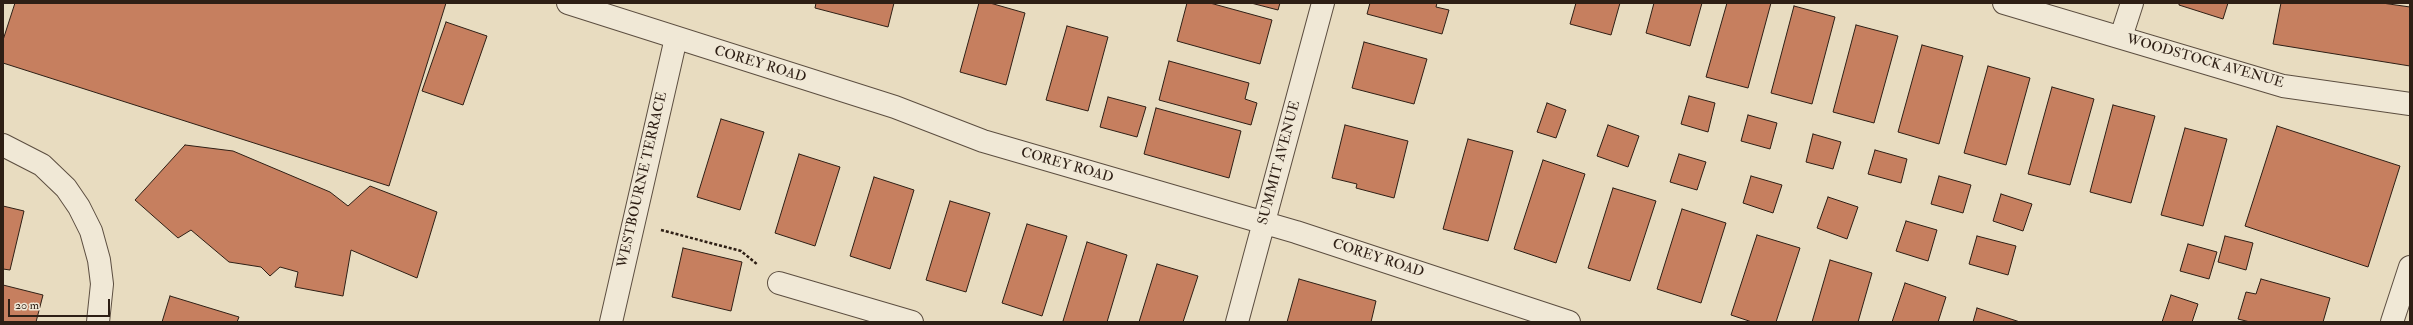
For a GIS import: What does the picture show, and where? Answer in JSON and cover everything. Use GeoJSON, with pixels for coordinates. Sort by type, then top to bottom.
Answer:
{"type":"FeatureCollection","features":[{"type":"Feature","properties":{"kind":"street","name":"COREY ROAD"},"geometry":{"type":"LineString","coordinates":[[568,3],[894,107],[982,141],[1264,224],[1569,322]]}},
{"type":"Feature","properties":{"kind":"street","name":"SUMMIT AVENUE"},"geometry":{"type":"LineString","coordinates":[[1237,322],[1323,3]]}},
{"type":"Feature","properties":{"kind":"street","name":"WOODSTOCK AVENUE"},"geometry":{"type":"LineString","coordinates":[[2004,3],[2283,86],[2410,104]]}},
{"type":"Feature","properties":{"kind":"street"},"geometry":{"type":"LineString","coordinates":[[2121,37],[2132,3]]}},
{"type":"Feature","properties":{"kind":"street","name":"WESTBOURNE TERRACE"},"geometry":{"type":"LineString","coordinates":[[611,322],[676,38]]}},
{"type":"Feature","properties":{"kind":"street"},"geometry":{"type":"LineString","coordinates":[[3,145],[42,165],[66,188],[80,207],[91,231],[101,271],[98,322]]}},
{"type":"Feature","properties":{"kind":"street"},"geometry":{"type":"LineString","coordinates":[[2392,322],[2410,267]]}},
{"type":"Feature","properties":{"kind":"street"},"geometry":{"type":"LineString","coordinates":[[779,283],[912,322]]}},
{"type":"Feature","properties":{"kind":"path"},"geometry":{"type":"LineString","coordinates":[[633,222],[740,251],[779,283]]}},
{"type":"Feature","properties":{"kind":"building"},"geometry":{"type":"Polygon","coordinates":[[[15,3],[446,3],[389,186],[3,63],[3,40],[15,3]]]}},
{"type":"Feature","properties":{"kind":"building"},"geometry":{"type":"Polygon","coordinates":[[[816,3],[894,3],[888,27],[815,8],[816,3]]]}},
{"type":"Feature","properties":{"kind":"building"},"geometry":{"type":"Polygon","coordinates":[[[979,3],[990,3],[1025,13],[1006,85],[960,72],[979,3]]]}},
{"type":"Feature","properties":{"kind":"building"},"geometry":{"type":"Polygon","coordinates":[[[1187,3],[1210,3],[1272,20],[1260,64],[1177,41],[1187,3]]]}},
{"type":"Feature","properties":{"kind":"building"},"geometry":{"type":"Polygon","coordinates":[[[1251,3],[1280,3],[1278,10],[1251,3]]]}},
{"type":"Feature","properties":{"kind":"building"},"geometry":{"type":"Polygon","coordinates":[[[1370,3],[1437,3],[1436,7],[1449,10],[1442,34],[1367,14],[1370,3]]]}},
{"type":"Feature","properties":{"kind":"building"},"geometry":{"type":"Polygon","coordinates":[[[1576,3],[1620,3],[1611,35],[1570,24],[1576,3]]]}},
{"type":"Feature","properties":{"kind":"building"},"geometry":{"type":"Polygon","coordinates":[[[1654,3],[1702,3],[1690,46],[1646,33],[1654,3]]]}},
{"type":"Feature","properties":{"kind":"building"},"geometry":{"type":"Polygon","coordinates":[[[1727,3],[1771,3],[1748,88],[1706,77],[1727,3]]]}},
{"type":"Feature","properties":{"kind":"building"},"geometry":{"type":"Polygon","coordinates":[[[2179,3],[2228,3],[2223,19],[2179,5],[2179,3]]]}},
{"type":"Feature","properties":{"kind":"building"},"geometry":{"type":"Polygon","coordinates":[[[2281,3],[2382,3],[2410,7],[2410,66],[2273,44],[2281,3]]]}},
{"type":"Feature","properties":{"kind":"building"},"geometry":{"type":"Polygon","coordinates":[[[1794,6],[1835,17],[1812,104],[1771,93],[1794,6]]]}},
{"type":"Feature","properties":{"kind":"building"},"geometry":{"type":"Polygon","coordinates":[[[446,22],[487,36],[463,105],[422,91],[446,22]]]}},
{"type":"Feature","properties":{"kind":"building"},"geometry":{"type":"Polygon","coordinates":[[[1856,25],[1898,36],[1874,123],[1833,112],[1856,25]]]}},
{"type":"Feature","properties":{"kind":"building"},"geometry":{"type":"Polygon","coordinates":[[[1067,26],[1108,37],[1088,111],[1046,100],[1067,26]]]}},
{"type":"Feature","properties":{"kind":"building"},"geometry":{"type":"Polygon","coordinates":[[[1364,42],[1427,59],[1414,104],[1352,88],[1364,42]]]}},
{"type":"Feature","properties":{"kind":"building"},"geometry":{"type":"Polygon","coordinates":[[[1922,45],[1963,56],[1939,144],[1898,132],[1922,45]]]}},
{"type":"Feature","properties":{"kind":"building"},"geometry":{"type":"Polygon","coordinates":[[[1169,61],[1249,83],[1245,99],[1257,103],[1251,125],[1159,100],[1169,61]]]}},
{"type":"Feature","properties":{"kind":"building"},"geometry":{"type":"Polygon","coordinates":[[[1988,66],[2030,78],[2006,165],[1964,153],[1988,66]]]}},
{"type":"Feature","properties":{"kind":"building"},"geometry":{"type":"Polygon","coordinates":[[[2052,87],[2094,99],[2070,185],[2028,174],[2052,87]]]}},
{"type":"Feature","properties":{"kind":"building"},"geometry":{"type":"Polygon","coordinates":[[[1689,96],[1715,103],[1708,132],[1681,124],[1689,96]]]}},
{"type":"Feature","properties":{"kind":"building"},"geometry":{"type":"Polygon","coordinates":[[[1108,97],[1146,107],[1137,137],[1100,127],[1108,97]]]}},
{"type":"Feature","properties":{"kind":"building"},"geometry":{"type":"Polygon","coordinates":[[[1547,103],[1566,110],[1556,138],[1537,132],[1547,103]]]}},
{"type":"Feature","properties":{"kind":"building"},"geometry":{"type":"Polygon","coordinates":[[[2113,105],[2155,116],[2131,203],[2090,192],[2113,105]]]}},
{"type":"Feature","properties":{"kind":"building"},"geometry":{"type":"Polygon","coordinates":[[[1156,108],[1241,131],[1229,178],[1144,154],[1156,108]]]}},
{"type":"Feature","properties":{"kind":"building"},"geometry":{"type":"Polygon","coordinates":[[[1748,115],[1777,123],[1770,149],[1741,141],[1748,115]]]}},
{"type":"Feature","properties":{"kind":"building"},"geometry":{"type":"Polygon","coordinates":[[[721,119],[764,132],[740,210],[697,197],[721,119]]]}},
{"type":"Feature","properties":{"kind":"building"},"geometry":{"type":"Polygon","coordinates":[[[1345,125],[1408,141],[1394,198],[1356,188],[1357,184],[1332,178],[1345,125]]]}},
{"type":"Feature","properties":{"kind":"building"},"geometry":{"type":"Polygon","coordinates":[[[1608,125],[1639,136],[1628,167],[1597,156],[1608,125]]]}},
{"type":"Feature","properties":{"kind":"building"},"geometry":{"type":"Polygon","coordinates":[[[2277,126],[2400,166],[2368,267],[2245,226],[2277,126]]]}},
{"type":"Feature","properties":{"kind":"building"},"geometry":{"type":"Polygon","coordinates":[[[2185,128],[2227,139],[2203,226],[2161,215],[2185,128]]]}},
{"type":"Feature","properties":{"kind":"building"},"geometry":{"type":"Polygon","coordinates":[[[1813,134],[1841,142],[1833,169],[1806,162],[1813,134]]]}},
{"type":"Feature","properties":{"kind":"building"},"geometry":{"type":"Polygon","coordinates":[[[1468,139],[1513,151],[1488,241],[1443,229],[1468,139]]]}},
{"type":"Feature","properties":{"kind":"building"},"geometry":{"type":"Polygon","coordinates":[[[185,145],[233,151],[330,192],[348,206],[370,186],[437,212],[417,278],[351,250],[343,296],[295,287],[298,272],[280,267],[270,276],[261,267],[229,262],[191,230],[178,238],[135,200],[185,145]]]}},
{"type":"Feature","properties":{"kind":"building"},"geometry":{"type":"Polygon","coordinates":[[[1875,150],[1907,159],[1901,183],[1868,174],[1875,150]]]}},
{"type":"Feature","properties":{"kind":"building"},"geometry":{"type":"Polygon","coordinates":[[[799,154],[840,167],[815,246],[775,233],[799,154]]]}},
{"type":"Feature","properties":{"kind":"building"},"geometry":{"type":"Polygon","coordinates":[[[1679,154],[1706,162],[1697,190],[1670,182],[1679,154]]]}},
{"type":"Feature","properties":{"kind":"building"},"geometry":{"type":"Polygon","coordinates":[[[1543,160],[1585,174],[1556,263],[1514,249],[1543,160]]]}},
{"type":"Feature","properties":{"kind":"building"},"geometry":{"type":"Polygon","coordinates":[[[1751,176],[1782,185],[1773,213],[1743,203],[1751,176]]]}},
{"type":"Feature","properties":{"kind":"building"},"geometry":{"type":"Polygon","coordinates":[[[1939,176],[1971,185],[1963,213],[1931,204],[1939,176]]]}},
{"type":"Feature","properties":{"kind":"building"},"geometry":{"type":"Polygon","coordinates":[[[874,177],[914,190],[890,269],[850,256],[874,177]]]}},
{"type":"Feature","properties":{"kind":"building"},"geometry":{"type":"Polygon","coordinates":[[[1613,188],[1656,201],[1630,281],[1588,268],[1613,188]]]}},
{"type":"Feature","properties":{"kind":"building"},"geometry":{"type":"Polygon","coordinates":[[[2001,194],[2032,204],[2023,231],[1993,221],[2001,194]]]}},
{"type":"Feature","properties":{"kind":"building"},"geometry":{"type":"Polygon","coordinates":[[[1828,197],[1858,207],[1847,239],[1817,228],[1828,197]]]}},
{"type":"Feature","properties":{"kind":"building"},"geometry":{"type":"Polygon","coordinates":[[[950,201],[990,213],[966,292],[926,280],[950,201]]]}},
{"type":"Feature","properties":{"kind":"building"},"geometry":{"type":"Polygon","coordinates":[[[3,206],[24,211],[10,270],[3,269],[3,206]]]}},
{"type":"Feature","properties":{"kind":"building"},"geometry":{"type":"Polygon","coordinates":[[[1682,209],[1726,223],[1701,303],[1657,289],[1682,209]]]}},
{"type":"Feature","properties":{"kind":"building"},"geometry":{"type":"Polygon","coordinates":[[[1906,221],[1937,230],[1928,261],[1896,251],[1906,221]]]}},
{"type":"Feature","properties":{"kind":"building"},"geometry":{"type":"Polygon","coordinates":[[[1027,224],[1067,236],[1042,316],[1002,303],[1027,224]]]}},
{"type":"Feature","properties":{"kind":"building"},"geometry":{"type":"Polygon","coordinates":[[[1757,235],[1800,248],[1776,322],[1752,322],[1731,315],[1757,235]]]}},
{"type":"Feature","properties":{"kind":"building"},"geometry":{"type":"Polygon","coordinates":[[[1977,236],[2016,246],[2008,275],[1969,264],[1977,236]]]}},
{"type":"Feature","properties":{"kind":"building"},"geometry":{"type":"Polygon","coordinates":[[[2225,236],[2253,243],[2246,270],[2218,262],[2225,236]]]}},
{"type":"Feature","properties":{"kind":"building"},"geometry":{"type":"Polygon","coordinates":[[[1087,242],[1127,255],[1107,322],[1065,322],[1063,321],[1087,242]]]}},
{"type":"Feature","properties":{"kind":"building"},"geometry":{"type":"Polygon","coordinates":[[[2188,244],[2217,252],[2209,279],[2180,271],[2188,244]]]}},
{"type":"Feature","properties":{"kind":"building"},"geometry":{"type":"Polygon","coordinates":[[[683,248],[742,262],[731,311],[672,297],[683,248]]]}},
{"type":"Feature","properties":{"kind":"building"},"geometry":{"type":"Polygon","coordinates":[[[1830,260],[1872,273],[1858,322],[1812,322],[1830,260]]]}},
{"type":"Feature","properties":{"kind":"building"},"geometry":{"type":"Polygon","coordinates":[[[1157,264],[1198,276],[1183,322],[1139,322],[1157,264]]]}},
{"type":"Feature","properties":{"kind":"building"},"geometry":{"type":"Polygon","coordinates":[[[1299,279],[1376,301],[1371,322],[1287,322],[1299,279]]]}},
{"type":"Feature","properties":{"kind":"building"},"geometry":{"type":"Polygon","coordinates":[[[2261,279],[2330,298],[2323,322],[2250,322],[2238,319],[2246,292],[2256,294],[2261,279]]]}},
{"type":"Feature","properties":{"kind":"building"},"geometry":{"type":"Polygon","coordinates":[[[1905,283],[1946,297],[1938,322],[1892,322],[1905,283]]]}},
{"type":"Feature","properties":{"kind":"building"},"geometry":{"type":"Polygon","coordinates":[[[3,285],[43,295],[36,322],[3,322],[3,285]]]}},
{"type":"Feature","properties":{"kind":"building"},"geometry":{"type":"Polygon","coordinates":[[[2171,295],[2198,304],[2192,322],[2162,322],[2171,295]]]}},
{"type":"Feature","properties":{"kind":"building"},"geometry":{"type":"Polygon","coordinates":[[[170,296],[239,317],[237,322],[162,322],[170,296]]]}},
{"type":"Feature","properties":{"kind":"building"},"geometry":{"type":"Polygon","coordinates":[[[1977,308],[2020,322],[1973,322],[1977,308]]]}}]}
